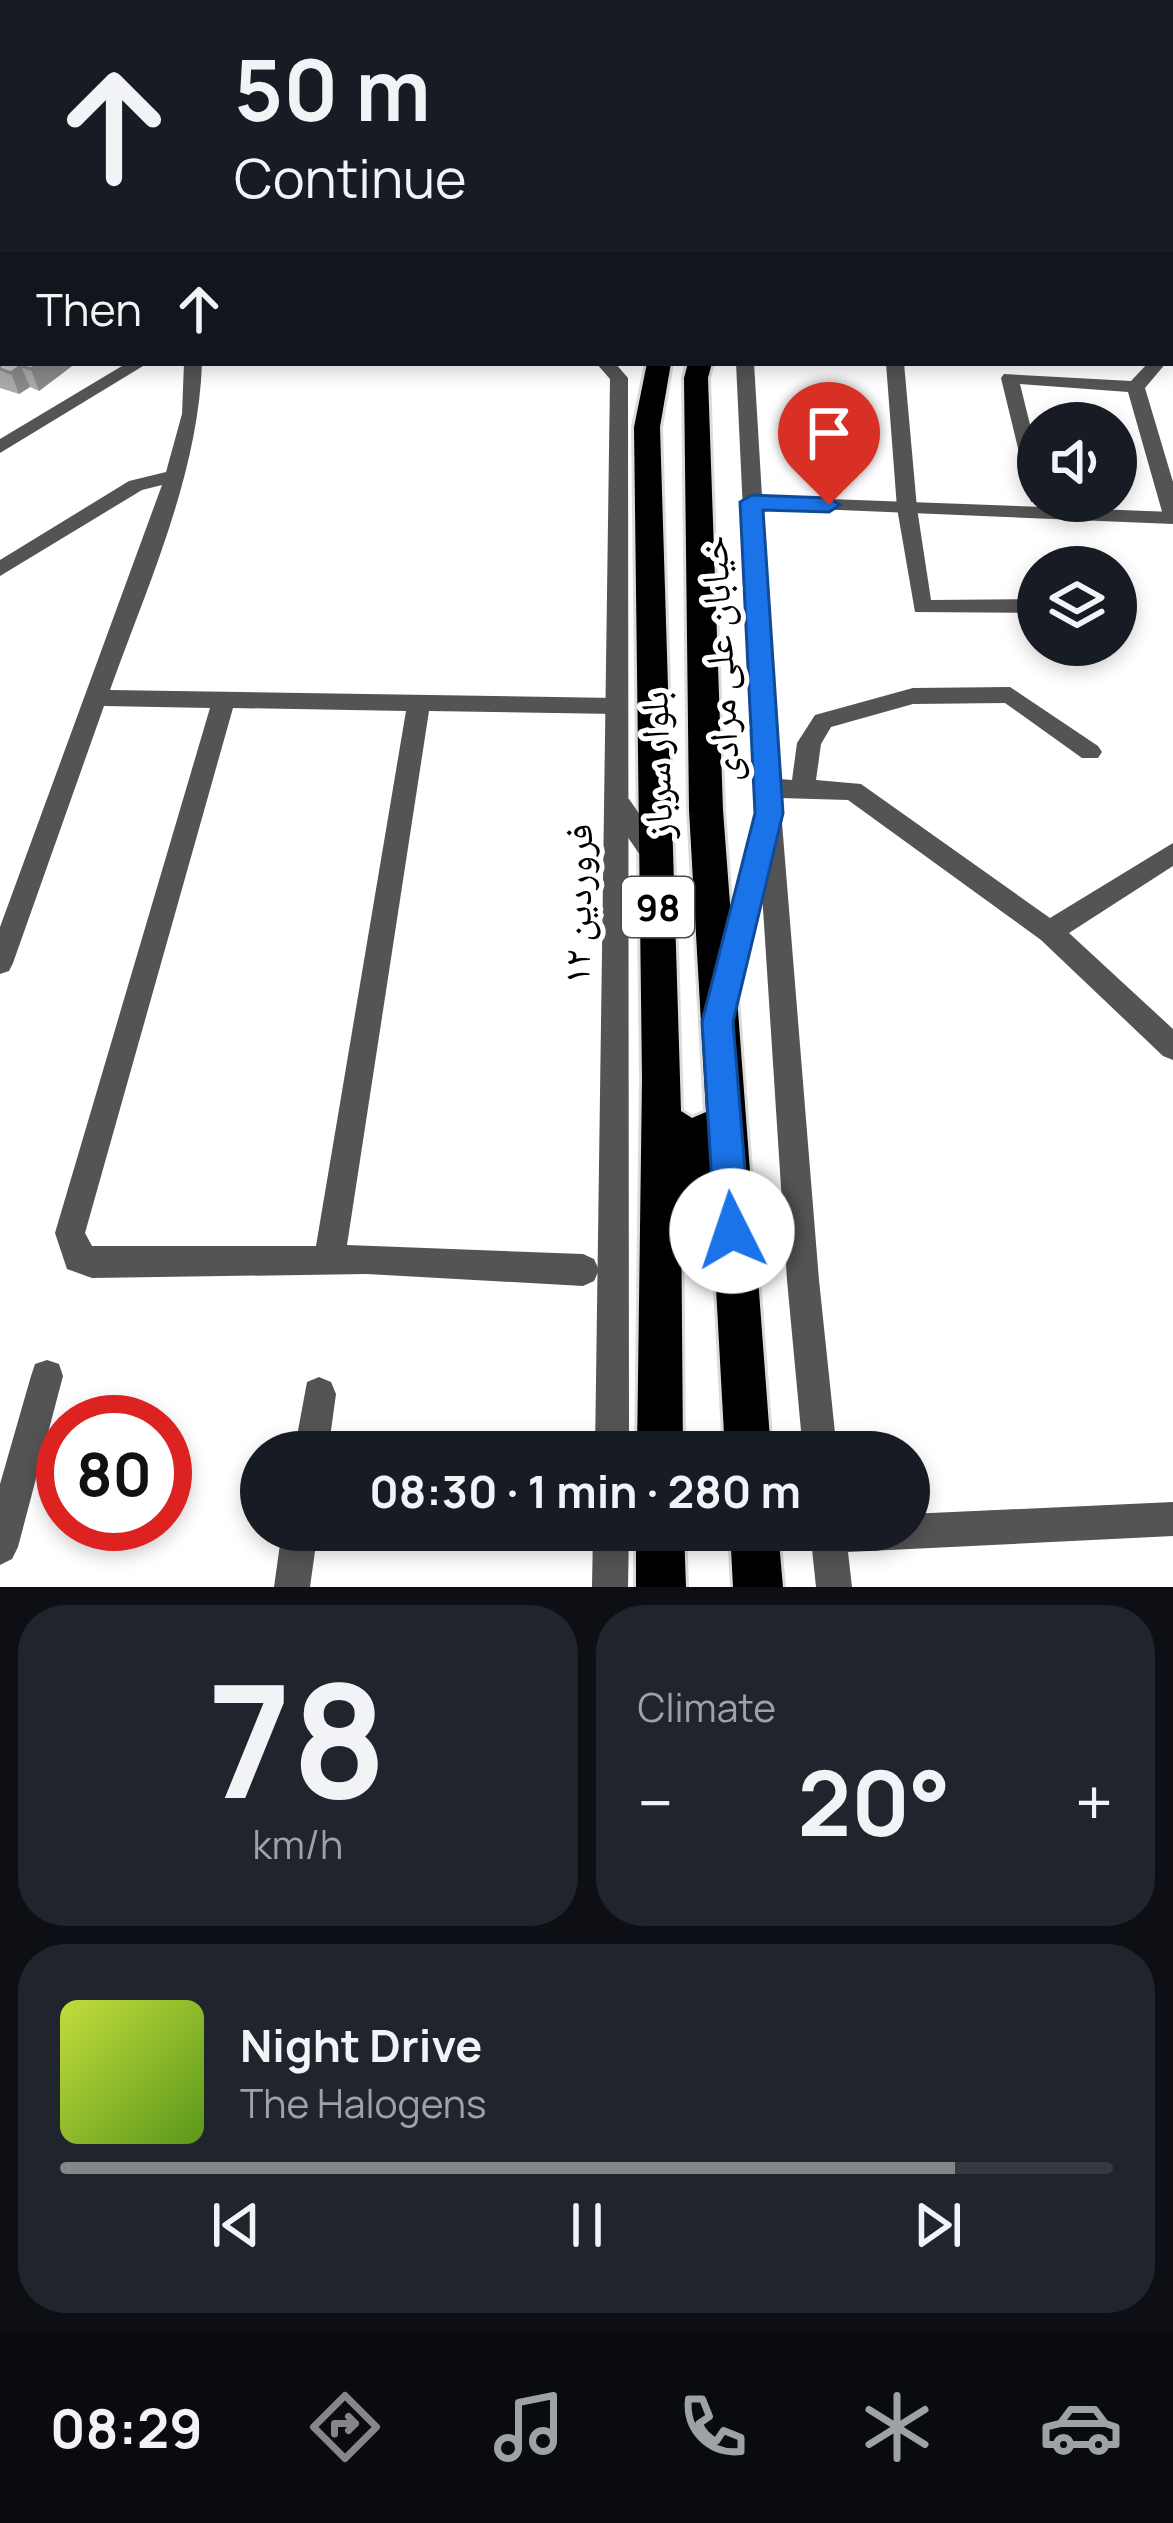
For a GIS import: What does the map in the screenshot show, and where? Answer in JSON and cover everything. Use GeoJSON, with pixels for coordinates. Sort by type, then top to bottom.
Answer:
{"type":"FeatureCollection","features":[{"type":"Feature","properties":{"kind":"highway","name":"بلوار سرباز"},"geometry":{"type":"LineString","coordinates":[[658,366],[647,427],[658,861],[660,1431]]}},
{"type":"Feature","properties":{"kind":"highway","name":"بلوار سرباز"},"geometry":{"type":"LineString","coordinates":[[699,366],[706,810],[747,1431]]}},
{"type":"Feature","properties":{"kind":"highway"},"geometry":{"type":"LineString","coordinates":[[661,1117],[687,1137],[709,1135],[724,1121]]}},
{"type":"Feature","properties":{"kind":"highway"},"geometry":{"type":"LineString","coordinates":[[661,1189],[693,1171],[729,1185]]}},
{"type":"Feature","properties":{"kind":"highway"},"geometry":{"type":"LineString","coordinates":[[661,1551],[662,1587]]}},
{"type":"Feature","properties":{"kind":"highway"},"geometry":{"type":"LineString","coordinates":[[755,1551],[758,1587]]}},
{"type":"Feature","properties":{"kind":"street"},"geometry":{"type":"LineString","coordinates":[[0,447],[134,366]]}},
{"type":"Feature","properties":{"kind":"street"},"geometry":{"type":"LineString","coordinates":[[0,963],[174,476],[191,414],[193,366]]}},
{"type":"Feature","properties":{"kind":"street","name":"۱۲ فروردین"},"geometry":{"type":"LineString","coordinates":[[608,366],[619,378],[616,706],[620,806],[612,1431]]}},
{"type":"Feature","properties":{"kind":"street","name":"خیابان علی مرادی"},"geometry":{"type":"LineString","coordinates":[[745,366],[768,800],[818,1431]]}},
{"type":"Feature","properties":{"kind":"street"},"geometry":{"type":"LineString","coordinates":[[895,366],[907,508],[922,607],[1017,606]]}},
{"type":"Feature","properties":{"kind":"street"},"geometry":{"type":"LineString","coordinates":[[1136,387],[1154,366]]}},
{"type":"Feature","properties":{"kind":"street"},"geometry":{"type":"LineString","coordinates":[[1017,408],[1010,378],[1136,387]]}},
{"type":"Feature","properties":{"kind":"street"},"geometry":{"type":"LineString","coordinates":[[1136,387],[1173,516],[1137,513]]}},
{"type":"Feature","properties":{"kind":"street"},"geometry":{"type":"LineString","coordinates":[[0,569],[136,485],[174,476]]}},
{"type":"Feature","properties":{"kind":"street"},"geometry":{"type":"LineString","coordinates":[[752,502],[907,508],[1017,505]]}},
{"type":"Feature","properties":{"kind":"street"},"geometry":{"type":"LineString","coordinates":[[803,789],[809,743],[823,721],[913,696],[1010,695],[1090,752]]}},
{"type":"Feature","properties":{"kind":"street"},"geometry":{"type":"LineString","coordinates":[[95,698],[616,706]]}},
{"type":"Feature","properties":{"kind":"street"},"geometry":{"type":"LineString","coordinates":[[223,703],[70,1233],[78,1258],[92,1262],[367,1259],[584,1270]]}},
{"type":"Feature","properties":{"kind":"street"},"geometry":{"type":"LineString","coordinates":[[329,1262],[419,704]]}},
{"type":"Feature","properties":{"kind":"street"},"geometry":{"type":"LineString","coordinates":[[718,1022],[768,800],[803,789],[853,791],[1050,932],[1173,1047]]}},
{"type":"Feature","properties":{"kind":"street"},"geometry":{"type":"LineString","coordinates":[[620,806],[658,861]]}},
{"type":"Feature","properties":{"kind":"street"},"geometry":{"type":"LineString","coordinates":[[1050,932],[1173,853]]}},
{"type":"Feature","properties":{"kind":"street"},"geometry":{"type":"LineString","coordinates":[[0,1547],[47,1376]]}},
{"type":"Feature","properties":{"kind":"street"},"geometry":{"type":"LineString","coordinates":[[314,1431],[319,1394]]}},
{"type":"Feature","properties":{"kind":"street"},"geometry":{"type":"LineString","coordinates":[[930,1528],[1173,1519]]}},
{"type":"Feature","properties":{"kind":"street"},"geometry":{"type":"LineString","coordinates":[[292,1587],[297,1551]]}},
{"type":"Feature","properties":{"kind":"street"},"geometry":{"type":"LineString","coordinates":[[610,1587],[611,1551]]}},
{"type":"Feature","properties":{"kind":"street"},"geometry":{"type":"LineString","coordinates":[[831,1551],[834,1587]]}},
{"type":"Feature","properties":{"kind":"route"},"geometry":{"type":"LineString","coordinates":[[732,1231],[718,1022],[769,813],[752,502],[829,505]]}}]}
